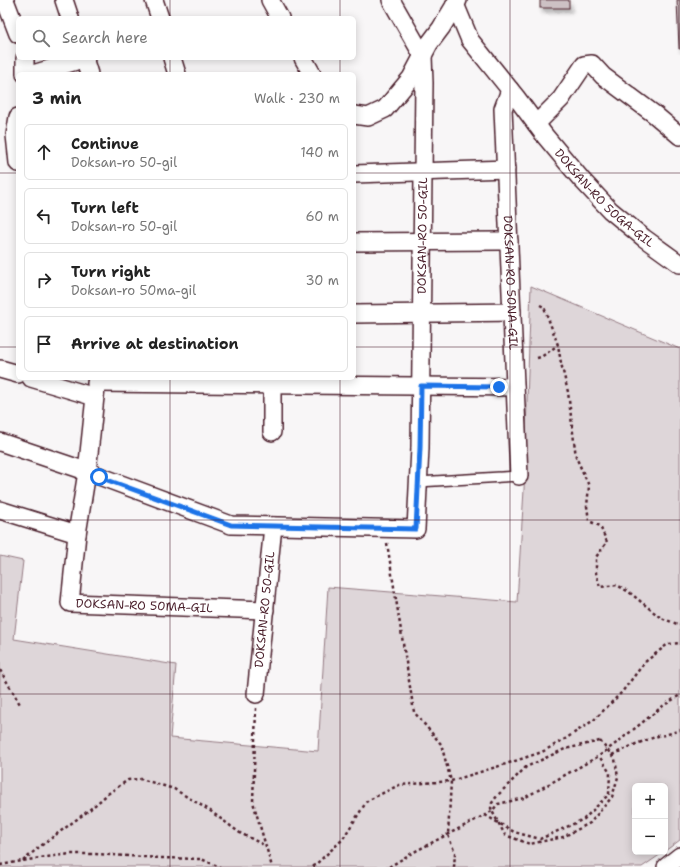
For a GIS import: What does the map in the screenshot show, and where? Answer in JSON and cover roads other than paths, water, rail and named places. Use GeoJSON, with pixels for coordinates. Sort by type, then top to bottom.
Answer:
{"type":"FeatureCollection","features":[{"type":"Feature","properties":{"kind":"street"},"geometry":{"type":"LineString","coordinates":[[5,0],[16,29]]}},
{"type":"Feature","properties":{"kind":"street"},"geometry":{"type":"LineString","coordinates":[[64,0],[69,16]]}},
{"type":"Feature","properties":{"kind":"street"},"geometry":{"type":"LineString","coordinates":[[154,0],[159,16]]}},
{"type":"Feature","properties":{"kind":"street"},"geometry":{"type":"LineString","coordinates":[[270,0],[279,16]]}},
{"type":"Feature","properties":{"kind":"street"},"geometry":{"type":"LineString","coordinates":[[391,0],[423,56]]}},
{"type":"Feature","properties":{"kind":"street"},"geometry":{"type":"LineString","coordinates":[[356,115],[368,117],[384,109],[411,78],[429,44],[442,28],[457,2]]}},
{"type":"Feature","properties":{"kind":"street","name":"DOKSAN-RO 50GA-GIL"},"geometry":{"type":"LineString","coordinates":[[457,2],[470,40],[545,136],[610,210],[644,238],[680,264]]}},
{"type":"Feature","properties":{"kind":"street","name":"DOKSAN-RO 50-GIL"},"geometry":{"type":"LineString","coordinates":[[0,442],[231,525],[416,529],[421,386],[423,56]]}},
{"type":"Feature","properties":{"kind":"street"},"geometry":{"type":"LineString","coordinates":[[25,60],[25,72]]}},
{"type":"Feature","properties":{"kind":"street"},"geometry":{"type":"LineString","coordinates":[[173,60],[177,72]]}},
{"type":"Feature","properties":{"kind":"street"},"geometry":{"type":"LineString","coordinates":[[304,60],[311,72]]}},
{"type":"Feature","properties":{"kind":"street"},"geometry":{"type":"LineString","coordinates":[[42,72],[86,62]]}},
{"type":"Feature","properties":{"kind":"street"},"geometry":{"type":"LineString","coordinates":[[536,124],[561,99],[584,65],[592,64],[603,76],[654,114],[680,136]]}},
{"type":"Feature","properties":{"kind":"street","name":"DOKSAN-RO 50NA-GIL"},"geometry":{"type":"LineString","coordinates":[[510,90],[503,109],[519,476]]}},
{"type":"Feature","properties":{"kind":"street"},"geometry":{"type":"LineString","coordinates":[[16,129],[16,144]]}},
{"type":"Feature","properties":{"kind":"street"},"geometry":{"type":"LineString","coordinates":[[356,174],[506,169]]}},
{"type":"Feature","properties":{"kind":"street"},"geometry":{"type":"LineString","coordinates":[[356,242],[509,241]]}},
{"type":"Feature","properties":{"kind":"street"},"geometry":{"type":"LineString","coordinates":[[356,314],[512,312]]}},
{"type":"Feature","properties":{"kind":"street"},"geometry":{"type":"LineString","coordinates":[[0,369],[16,373]]}},
{"type":"Feature","properties":{"kind":"street"},"geometry":{"type":"LineString","coordinates":[[47,380],[96,386],[272,381],[421,386],[515,387]]}},
{"type":"Feature","properties":{"kind":"street"},"geometry":{"type":"LineString","coordinates":[[272,381],[272,432]]}},
{"type":"Feature","properties":{"kind":"street","name":"DOKSAN-RO 50MA-GIL"},"geometry":{"type":"LineString","coordinates":[[96,386],[87,472],[77,534],[70,603],[265,610]]}},
{"type":"Feature","properties":{"kind":"street"},"geometry":{"type":"LineString","coordinates":[[0,510],[77,534]]}},
{"type":"Feature","properties":{"kind":"street","name":"DOKSAN-RO 50-GIL"},"geometry":{"type":"LineString","coordinates":[[256,694],[273,526]]}},
{"type":"Feature","properties":{"kind":"street"},"geometry":{"type":"LineString","coordinates":[[666,867],[680,856]]}},
{"type":"Feature","properties":{"kind":"lane"},"geometry":{"type":"LineString","coordinates":[[418,482],[519,476]]}}]}
